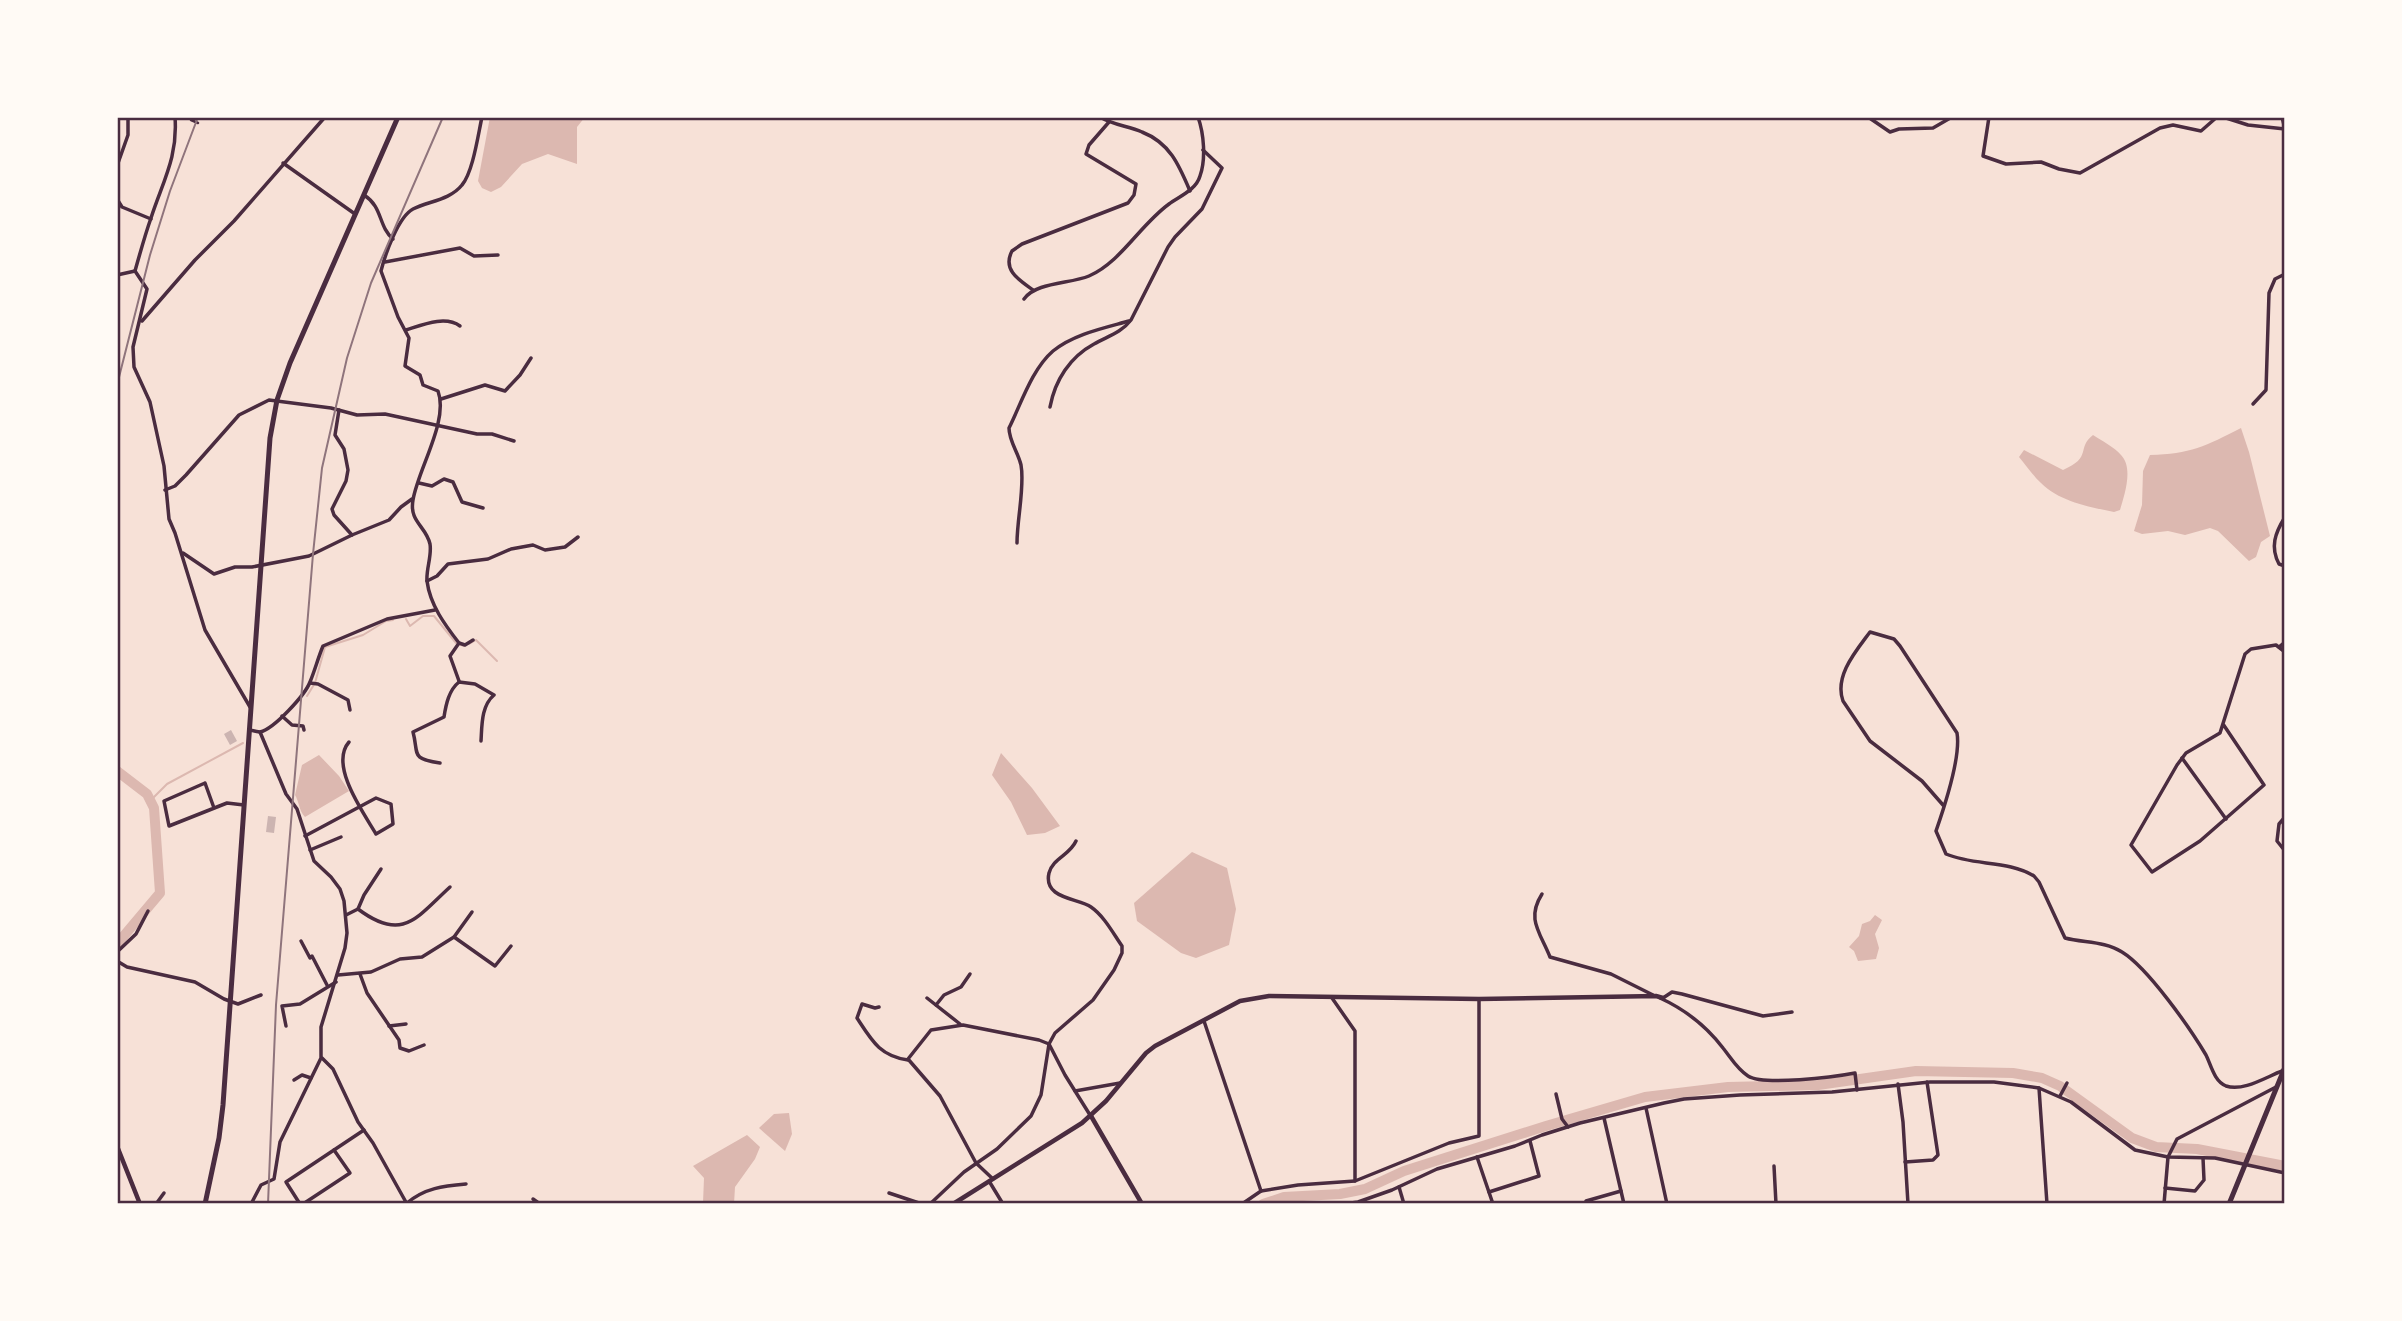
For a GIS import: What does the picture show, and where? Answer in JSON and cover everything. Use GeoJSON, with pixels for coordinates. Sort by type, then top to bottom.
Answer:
{"type":"FeatureCollection","features":[{"type":"Feature","properties":{"kind":"main road"},"geometry":{"type":"LineString","coordinates":[[205,1204],[223,1105],[270,438],[277,400],[290,363],[398,117]]}},
{"type":"Feature","properties":{"kind":"main road"},"geometry":{"type":"LineString","coordinates":[[2229,1204],[2284,1069]]}},
{"type":"Feature","properties":{"kind":"street"},"geometry":{"type":"LineString","coordinates":[[117,166],[120,150],[128,135],[128,117]]}},
{"type":"Feature","properties":{"kind":"street"},"geometry":{"type":"LineString","coordinates":[[135,271],[173,159],[176,146],[175,117]]}},
{"type":"Feature","properties":{"kind":"street"},"geometry":{"type":"LineString","coordinates":[[141,322],[325,117]]}},
{"type":"Feature","properties":{"kind":"street"},"geometry":{"type":"LineString","coordinates":[[473,640],[465,645],[459,643],[436,610],[427,581],[429,540],[415,519],[413,499],[436,426],[441,398],[438,391],[423,385],[420,375],[405,366],[409,338],[381,271],[405,216],[412,209],[445,197],[464,183],[472,164],[482,117]]}},
{"type":"Feature","properties":{"kind":"street"},"geometry":{"type":"LineString","coordinates":[[1100,117],[1143,132],[1159,141],[1175,158],[1190,191]]}},
{"type":"Feature","properties":{"kind":"street"},"geometry":{"type":"LineString","coordinates":[[1024,299],[1033,290],[1067,284],[1096,273],[1118,256],[1150,218],[1190,191],[1200,176],[1203,150],[1198,117]]}},
{"type":"Feature","properties":{"kind":"street"},"geometry":{"type":"LineString","coordinates":[[1868,117],[1890,132],[1899,129],[1933,128],[1952,117]]}},
{"type":"Feature","properties":{"kind":"street"},"geometry":{"type":"LineString","coordinates":[[1989,117],[1983,156],[2006,164],[2041,162],[2080,173],[2160,128],[2173,125],[2201,131],[2217,117]]}},
{"type":"Feature","properties":{"kind":"street"},"geometry":{"type":"LineString","coordinates":[[2223,117],[2248,125],[2285,129],[2282,117]]}},
{"type":"Feature","properties":{"kind":"street"},"geometry":{"type":"LineString","coordinates":[[191,120],[198,123]]}},
{"type":"Feature","properties":{"kind":"street"},"geometry":{"type":"LineString","coordinates":[[1033,290],[1010,271],[1008,263],[1012,251],[1070,225],[1114,210],[1128,203],[1134,195],[1136,184],[1086,154],[1088,145],[1109,122]]}},
{"type":"Feature","properties":{"kind":"street"},"geometry":{"type":"LineString","coordinates":[[1050,407],[1055,389],[1074,358],[1093,344],[1125,328],[1168,247],[1202,209],[1216,186],[1222,168],[1203,150]]}},
{"type":"Feature","properties":{"kind":"street"},"geometry":{"type":"LineString","coordinates":[[283,163],[355,214]]}},
{"type":"Feature","properties":{"kind":"street"},"geometry":{"type":"LineString","coordinates":[[364,195],[373,201],[381,214],[387,234],[393,239]]}},
{"type":"Feature","properties":{"kind":"street"},"geometry":{"type":"LineString","coordinates":[[117,200],[122,207],[151,219]]}},
{"type":"Feature","properties":{"kind":"street"},"geometry":{"type":"LineString","coordinates":[[383,262],[460,248],[474,256],[498,255]]}},
{"type":"Feature","properties":{"kind":"street"},"geometry":{"type":"LineString","coordinates":[[135,271],[147,289],[134,347],[134,368],[150,402],[164,466],[169,519],[205,630],[250,708]]}},
{"type":"Feature","properties":{"kind":"street"},"geometry":{"type":"LineString","coordinates":[[117,275],[135,271]]}},
{"type":"Feature","properties":{"kind":"street"},"geometry":{"type":"LineString","coordinates":[[2253,404],[2266,390],[2269,293],[2275,279],[2285,274]]}},
{"type":"Feature","properties":{"kind":"street"},"geometry":{"type":"LineString","coordinates":[[1017,543],[1021,466],[1009,428],[1036,373],[1054,350],[1079,336],[1131,320]]}},
{"type":"Feature","properties":{"kind":"street"},"geometry":{"type":"LineString","coordinates":[[406,330],[430,322],[453,321],[460,326]]}},
{"type":"Feature","properties":{"kind":"street"},"geometry":{"type":"LineString","coordinates":[[441,398],[485,385],[505,391],[531,358]]}},
{"type":"Feature","properties":{"kind":"street"},"geometry":{"type":"LineString","coordinates":[[165,490],[175,486],[186,475],[239,415],[269,400],[357,415],[386,414],[477,434],[492,434],[514,441]]}},
{"type":"Feature","properties":{"kind":"street"},"geometry":{"type":"LineString","coordinates":[[339,410],[334,435],[344,449],[348,476],[332,509],[352,535]]}},
{"type":"Feature","properties":{"kind":"street"},"geometry":{"type":"LineString","coordinates":[[418,483],[432,485],[444,479],[453,482],[462,502],[483,508]]}},
{"type":"Feature","properties":{"kind":"street"},"geometry":{"type":"LineString","coordinates":[[181,552],[214,574],[235,567],[309,556],[389,520],[413,499]]}},
{"type":"Feature","properties":{"kind":"street"},"geometry":{"type":"LineString","coordinates":[[2285,517],[2274,541],[2275,556],[2279,564],[2285,566]]}},
{"type":"Feature","properties":{"kind":"street"},"geometry":{"type":"LineString","coordinates":[[427,581],[437,576],[448,564],[488,559],[511,548],[533,545],[545,550],[565,547],[578,537]]}},
{"type":"Feature","properties":{"kind":"street"},"geometry":{"type":"LineString","coordinates":[[249,730],[260,732],[272,726],[301,697],[310,682],[323,646],[387,619],[436,610]]}},
{"type":"Feature","properties":{"kind":"street"},"geometry":{"type":"LineString","coordinates":[[1943,805],[1922,781],[1870,741],[1843,701],[1841,696],[1847,664],[1870,632],[1894,639],[1957,733],[1959,743],[1943,805],[1936,831],[1946,854],[1959,860],[1984,861],[2034,876],[2065,938],[2109,946],[2122,952],[2138,966],[2177,1012],[2207,1057],[2216,1077],[2226,1086],[2244,1087],[2284,1069]]}},
{"type":"Feature","properties":{"kind":"street"},"geometry":{"type":"LineString","coordinates":[[2279,647],[2285,642]]}},
{"type":"Feature","properties":{"kind":"street"},"geometry":{"type":"LineString","coordinates":[[459,643],[450,656],[459,682]]}},
{"type":"Feature","properties":{"kind":"street"},"geometry":{"type":"LineString","coordinates":[[2223,724],[2264,785],[2200,841],[2152,872],[2131,845],[2182,758],[2220,733],[2245,653],[2251,649],[2276,645],[2285,652]]}},
{"type":"Feature","properties":{"kind":"street"},"geometry":{"type":"LineString","coordinates":[[310,682],[348,700],[350,710]]}},
{"type":"Feature","properties":{"kind":"street"},"geometry":{"type":"LineString","coordinates":[[459,682],[475,684],[496,696],[489,698],[481,741]]}},
{"type":"Feature","properties":{"kind":"street"},"geometry":{"type":"LineString","coordinates":[[440,763],[421,758],[415,750],[413,732],[444,717],[447,700],[459,682]]}},
{"type":"Feature","properties":{"kind":"street"},"geometry":{"type":"LineString","coordinates":[[282,716],[292,725],[303,726],[304,730]]}},
{"type":"Feature","properties":{"kind":"street"},"geometry":{"type":"LineString","coordinates":[[251,1204],[261,1185],[274,1179],[280,1142],[321,1058],[321,1027],[345,948],[346,915],[340,889],[314,861],[297,809],[286,794],[260,732]]}},
{"type":"Feature","properties":{"kind":"street"},"geometry":{"type":"LineString","coordinates":[[305,836],[360,807],[376,798],[391,804],[393,824],[376,834],[360,807],[342,769],[343,749],[349,742]]}},
{"type":"Feature","properties":{"kind":"street"},"geometry":{"type":"LineString","coordinates":[[2182,758],[2226,820]]}},
{"type":"Feature","properties":{"kind":"street"},"geometry":{"type":"LineString","coordinates":[[214,808],[205,783],[163,801],[169,826],[227,803],[244,805]]}},
{"type":"Feature","properties":{"kind":"street"},"geometry":{"type":"LineString","coordinates":[[2285,817],[2280,824],[2277,841],[2285,851]]}},
{"type":"Feature","properties":{"kind":"street"},"geometry":{"type":"LineString","coordinates":[[310,850],[341,838]]}},
{"type":"Feature","properties":{"kind":"street"},"geometry":{"type":"LineString","coordinates":[[930,1204],[1031,1116],[1041,1095],[1049,1044],[1055,1033],[1093,1000],[1114,970],[1122,953],[1122,946],[1092,908],[1056,893],[1052,887],[1049,873],[1056,861],[1073,848],[1076,841]]}},
{"type":"Feature","properties":{"kind":"street"},"geometry":{"type":"LineString","coordinates":[[346,915],[358,909],[381,869]]}},
{"type":"Feature","properties":{"kind":"street"},"geometry":{"type":"LineString","coordinates":[[358,909],[374,921],[401,925],[418,918],[450,887]]}},
{"type":"Feature","properties":{"kind":"street"},"geometry":{"type":"LineString","coordinates":[[1542,894],[1533,910],[1534,919],[1550,957],[1611,974],[1675,1005],[1708,1031],[1737,1066],[1750,1077],[1786,1080],[1855,1073],[1857,1088]]}},
{"type":"Feature","properties":{"kind":"street"},"geometry":{"type":"LineString","coordinates":[[117,952],[136,934],[148,911]]}},
{"type":"Feature","properties":{"kind":"street"},"geometry":{"type":"LineString","coordinates":[[338,975],[371,972],[400,959],[422,957],[454,937],[472,912]]}},
{"type":"Feature","properties":{"kind":"street"},"geometry":{"type":"LineString","coordinates":[[454,937],[495,966],[511,946]]}},
{"type":"Feature","properties":{"kind":"street"},"geometry":{"type":"LineString","coordinates":[[300,941],[310,958],[312,956],[327,985]]}},
{"type":"Feature","properties":{"kind":"street"},"geometry":{"type":"LineString","coordinates":[[117,961],[127,967],[195,982],[239,1004],[261,995]]}},
{"type":"Feature","properties":{"kind":"street"},"geometry":{"type":"LineString","coordinates":[[359,974],[367,993],[399,1040],[400,1048],[409,1051],[424,1045]]}},
{"type":"Feature","properties":{"kind":"street"},"geometry":{"type":"LineString","coordinates":[[936,1005],[944,996],[961,987],[970,974]]}},
{"type":"Feature","properties":{"kind":"street"},"geometry":{"type":"LineString","coordinates":[[286,1027],[282,1006],[300,1003],[336,982]]}},
{"type":"Feature","properties":{"kind":"street"},"geometry":{"type":"LineString","coordinates":[[953,1204],[1091,1116],[1146,1052],[1240,1001],[1254,998],[1663,998],[1672,992],[1763,1016],[1792,1012]]}},
{"type":"Feature","properties":{"kind":"street"},"geometry":{"type":"LineString","coordinates":[[927,998],[962,1025]]}},
{"type":"Feature","properties":{"kind":"street"},"geometry":{"type":"LineString","coordinates":[[1332,998],[1355,1031],[1355,1181]]}},
{"type":"Feature","properties":{"kind":"street"},"geometry":{"type":"LineString","coordinates":[[1242,1204],[1261,1191],[1297,1185],[1355,1181],[1449,1143],[1479,1136],[1479,999]]}},
{"type":"Feature","properties":{"kind":"street"},"geometry":{"type":"LineString","coordinates":[[879,1007],[862,1004],[857,1018],[872,1041],[892,1058],[908,1060],[940,1096],[976,1163],[991,1180],[1003,1204]]}},
{"type":"Feature","properties":{"kind":"street"},"geometry":{"type":"LineString","coordinates":[[1204,1021],[1261,1191]]}},
{"type":"Feature","properties":{"kind":"street"},"geometry":{"type":"LineString","coordinates":[[389,1026],[406,1024]]}},
{"type":"Feature","properties":{"kind":"street"},"geometry":{"type":"LineString","coordinates":[[908,1060],[931,1030],[962,1025],[1049,1044],[1142,1204]]}},
{"type":"Feature","properties":{"kind":"street"},"geometry":{"type":"LineString","coordinates":[[321,1058],[333,1069],[358,1122],[390,1171],[407,1204],[414,1197],[437,1186],[466,1184]]}},
{"type":"Feature","properties":{"kind":"street"},"geometry":{"type":"LineString","coordinates":[[294,1080],[302,1075],[311,1079]]}},
{"type":"Feature","properties":{"kind":"street"},"geometry":{"type":"LineString","coordinates":[[1905,1162],[1933,1160],[1938,1155],[1927,1082]]}},
{"type":"Feature","properties":{"kind":"street"},"geometry":{"type":"LineString","coordinates":[[1345,1204],[1399,1187],[1437,1169],[1568,1127],[1685,1099],[1791,1095],[1927,1082],[1994,1082],[2039,1088],[2060,1096],[2135,1150],[2168,1157],[2215,1158],[2285,1173]]}},
{"type":"Feature","properties":{"kind":"street"},"geometry":{"type":"LineString","coordinates":[[1075,1091],[1120,1083]]}},
{"type":"Feature","properties":{"kind":"street"},"geometry":{"type":"LineString","coordinates":[[2060,1096],[2067,1083]]}},
{"type":"Feature","properties":{"kind":"street"},"geometry":{"type":"LineString","coordinates":[[1898,1084],[1908,1204]]}},
{"type":"Feature","properties":{"kind":"street"},"geometry":{"type":"LineString","coordinates":[[2164,1204],[2168,1157],[2177,1139],[2277,1086]]}},
{"type":"Feature","properties":{"kind":"street"},"geometry":{"type":"LineString","coordinates":[[2039,1088],[2047,1204]]}},
{"type":"Feature","properties":{"kind":"street"},"geometry":{"type":"LineString","coordinates":[[1556,1094],[1562,1119],[1568,1127]]}},
{"type":"Feature","properties":{"kind":"street"},"geometry":{"type":"LineString","coordinates":[[1646,1108],[1667,1204]]}},
{"type":"Feature","properties":{"kind":"street"},"geometry":{"type":"LineString","coordinates":[[1604,1118],[1624,1204]]}},
{"type":"Feature","properties":{"kind":"street"},"geometry":{"type":"LineString","coordinates":[[334,1150],[350,1173],[302,1204],[286,1182],[334,1150],[364,1130]]}},
{"type":"Feature","properties":{"kind":"street"},"geometry":{"type":"LineString","coordinates":[[1489,1192],[1539,1176],[1529,1140]]}},
{"type":"Feature","properties":{"kind":"street"},"geometry":{"type":"LineString","coordinates":[[117,1146],[140,1204]]}},
{"type":"Feature","properties":{"kind":"street"},"geometry":{"type":"LineString","coordinates":[[1477,1157],[1493,1204]]}},
{"type":"Feature","properties":{"kind":"street"},"geometry":{"type":"LineString","coordinates":[[2165,1188],[2195,1191],[2204,1180],[2203,1158]]}},
{"type":"Feature","properties":{"kind":"street"},"geometry":{"type":"LineString","coordinates":[[1774,1166],[1776,1204]]}},
{"type":"Feature","properties":{"kind":"street"},"geometry":{"type":"LineString","coordinates":[[1399,1187],[1404,1204]]}},
{"type":"Feature","properties":{"kind":"street"},"geometry":{"type":"LineString","coordinates":[[1585,1204],[1587,1201],[1621,1191]]}},
{"type":"Feature","properties":{"kind":"street"},"geometry":{"type":"LineString","coordinates":[[156,1204],[164,1193]]}},
{"type":"Feature","properties":{"kind":"street"},"geometry":{"type":"LineString","coordinates":[[889,1193],[922,1204]]}},
{"type":"Feature","properties":{"kind":"street"},"geometry":{"type":"LineString","coordinates":[[533,1199],[540,1204]]}},
{"type":"Feature","properties":{"kind":"shaded area"},"geometry":{"type":"Polygon","coordinates":[[[490,117],[585,117],[577,127],[577,164],[548,154],[522,164],[501,187],[491,192],[482,188],[478,181],[490,117]]]}},
{"type":"Feature","properties":{"kind":"shaded area"},"geometry":{"type":"Polygon","coordinates":[[[2241,428],[2270,536],[2261,542],[2256,557],[2249,561],[2218,531],[2210,528],[2185,535],[2168,531],[2142,534],[2134,531],[2142,505],[2143,471],[2150,455],[2197,448],[2241,428]]]}},
{"type":"Feature","properties":{"kind":"shaded area"},"geometry":{"type":"Polygon","coordinates":[[[2093,435],[2118,452],[2127,467],[2122,504],[2120,510],[2114,512],[2076,503],[2057,495],[2038,480],[2019,457],[2024,450],[2063,470],[2078,461],[2085,444],[2093,435]]]}},
{"type":"Feature","properties":{"kind":"shaded area"},"geometry":{"type":"Polygon","coordinates":[[[1001,753],[1032,788],[1060,826],[1045,833],[1027,835],[1011,802],[992,775],[1001,753]]]}},
{"type":"Feature","properties":{"kind":"shaded area"},"geometry":{"type":"Polygon","coordinates":[[[319,755],[349,791],[305,817],[295,795],[302,765],[319,755]]]}},
{"type":"Feature","properties":{"kind":"shaded area"},"geometry":{"type":"Polygon","coordinates":[[[1192,852],[1227,868],[1236,909],[1229,945],[1196,958],[1181,953],[1137,921],[1134,903],[1192,852]]]}},
{"type":"Feature","properties":{"kind":"shaded area"},"geometry":{"type":"Polygon","coordinates":[[[1875,915],[1882,920],[1875,934],[1879,948],[1876,959],[1858,961],[1849,947],[1859,936],[1862,924],[1875,915]]]}},
{"type":"Feature","properties":{"kind":"shaded area"},"geometry":{"type":"Polygon","coordinates":[[[789,1113],[792,1134],[785,1151],[759,1128],[774,1114],[789,1113]]]}},
{"type":"Feature","properties":{"kind":"shaded area"},"geometry":{"type":"Polygon","coordinates":[[[747,1135],[760,1147],[755,1159],[735,1187],[734,1204],[703,1203],[704,1178],[693,1166],[747,1135]]]}},
{"type":"Feature","properties":{"kind":"building"},"geometry":{"type":"Polygon","coordinates":[[[231,730],[237,741],[230,745],[224,734],[231,730]]]}},
{"type":"Feature","properties":{"kind":"building"},"geometry":{"type":"Polygon","coordinates":[[[268,816],[276,817],[274,833],[266,832],[268,816]]]}},
{"type":"Feature","properties":{"kind":"waterway"},"geometry":{"type":"LineString","coordinates":[[406,619],[410,626],[423,616],[434,616],[456,643],[464,646]]}},
{"type":"Feature","properties":{"kind":"waterway"},"geometry":{"type":"LineString","coordinates":[[307,696],[315,683],[325,647],[363,635],[386,621],[393,620]]}},
{"type":"Feature","properties":{"kind":"waterway"},"geometry":{"type":"LineString","coordinates":[[469,644],[476,640],[497,661]]}},
{"type":"Feature","properties":{"kind":"waterway"},"geometry":{"type":"LineString","coordinates":[[151,800],[167,784],[243,743]]}},
{"type":"Feature","properties":{"kind":"waterway"},"geometry":{"type":"LineString","coordinates":[[117,771],[147,794],[154,808],[160,893],[117,944]]}},
{"type":"Feature","properties":{"kind":"waterway"},"geometry":{"type":"LineString","coordinates":[[1263,1204],[1284,1197],[1340,1194],[1365,1189],[1404,1171],[1645,1097],[1728,1087],[1818,1085],[1916,1071],[2013,1073],[2042,1078],[2060,1086],[2132,1138],[2156,1147],[2197,1149],[2285,1166]]}},
{"type":"Feature","properties":{"kind":"railway"},"geometry":{"type":"LineString","coordinates":[[117,385],[150,255],[170,191],[198,117]]}},
{"type":"Feature","properties":{"kind":"railway"},"geometry":{"type":"LineString","coordinates":[[268,1204],[276,1005],[322,468],[347,358],[371,283],[443,117]]}}]}
